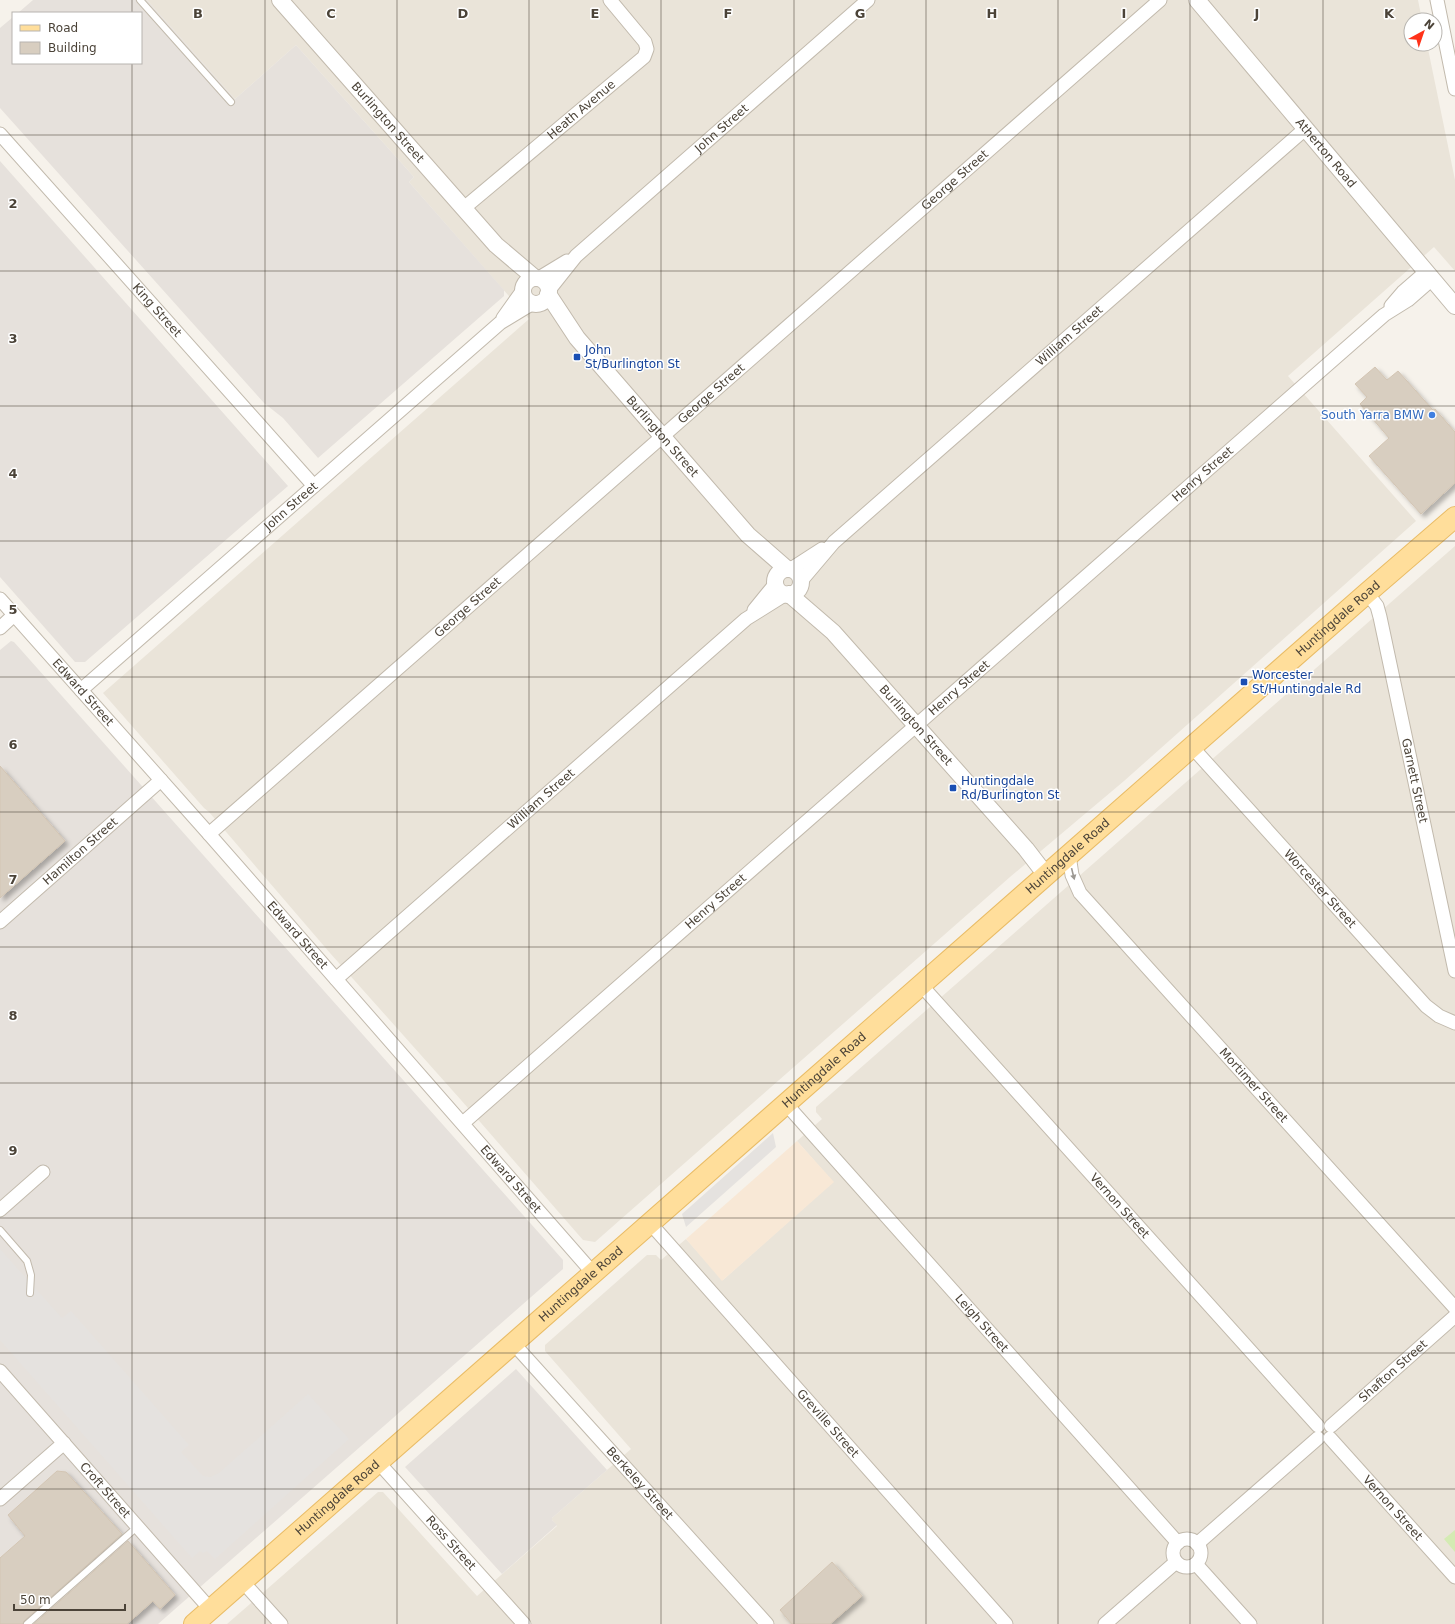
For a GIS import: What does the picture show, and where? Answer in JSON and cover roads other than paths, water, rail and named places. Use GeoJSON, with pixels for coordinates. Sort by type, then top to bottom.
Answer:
{"type":"FeatureCollection","features":[{"type":"Feature","properties":{"kind":"main road","name":"Huntingdale Road"},"geometry":{"type":"LineString","coordinates":[[194,1624],[1455,517]]}},
{"type":"Feature","properties":{"kind":"street","name":"Burlington Street"},"geometry":{"type":"LineString","coordinates":[[280,0],[536,290],[832,632],[1026,849],[1046,875]]}},
{"type":"Feature","properties":{"kind":"street","name":"Heath Avenue"},"geometry":{"type":"LineString","coordinates":[[464,208],[644,57],[647,49],[645,42],[610,0]]}},
{"type":"Feature","properties":{"kind":"street","name":"John Street"},"geometry":{"type":"LineString","coordinates":[[81,690],[868,0]]}},
{"type":"Feature","properties":{"kind":"street","name":"George Street"},"geometry":{"type":"LineString","coordinates":[[209,834],[1160,0]]}},
{"type":"Feature","properties":{"kind":"street","name":"Atherton Road"},"geometry":{"type":"LineString","coordinates":[[1197,0],[1455,306]]}},
{"type":"Feature","properties":{"kind":"street"},"geometry":{"type":"LineString","coordinates":[[1436,0],[1455,89]]}},
{"type":"Feature","properties":{"kind":"street","name":"William Street"},"geometry":{"type":"LineString","coordinates":[[336,979],[1305,129]]}},
{"type":"Feature","properties":{"kind":"street","name":"King Street"},"geometry":{"type":"LineString","coordinates":[[0,134],[314,486]]}},
{"type":"Feature","properties":{"kind":"street","name":"Henry Street"},"geometry":{"type":"LineString","coordinates":[[463,1123],[1384,315],[1402,292],[1429,275]]}},
{"type":"Feature","properties":{"kind":"street","name":"Garnett Street"},"geometry":{"type":"LineString","coordinates":[[1367,593],[1377,606],[1380,617],[1455,971]]}},
{"type":"Feature","properties":{"kind":"street","name":"Edward Street"},"geometry":{"type":"LineString","coordinates":[[0,599],[209,834],[593,1273]]}},
{"type":"Feature","properties":{"kind":"street"},"geometry":{"type":"LineString","coordinates":[[0,628],[14,615]]}},
{"type":"Feature","properties":{"kind":"street","name":"Worcester Street"},"geometry":{"type":"LineString","coordinates":[[1192,747],[1426,1006],[1439,1016],[1455,1023]]}},
{"type":"Feature","properties":{"kind":"street","name":"Hamilton Street"},"geometry":{"type":"LineString","coordinates":[[0,922],[161,780]]}},
{"type":"Feature","properties":{"kind":"street","name":"Mortimer Street"},"geometry":{"type":"LineString","coordinates":[[1069,855],[1072,875],[1080,893],[1455,1308]]}},
{"type":"Feature","properties":{"kind":"street","name":"Vernon Street"},"geometry":{"type":"LineString","coordinates":[[921,985],[1455,1577]]}},
{"type":"Feature","properties":{"kind":"street","name":"Leigh Street"},"geometry":{"type":"LineString","coordinates":[[786,1104],[1178,1543]]}},
{"type":"Feature","properties":{"kind":"street"},"geometry":{"type":"LineString","coordinates":[[0,1210],[43,1172]]}},
{"type":"Feature","properties":{"kind":"street","name":"Greville Street"},"geometry":{"type":"LineString","coordinates":[[650,1223],[1006,1624]]}},
{"type":"Feature","properties":{"kind":"street","name":"Shafton Street"},"geometry":{"type":"LineString","coordinates":[[1197,1544],[1455,1316]]}},
{"type":"Feature","properties":{"kind":"street","name":"Berkeley Street"},"geometry":{"type":"LineString","coordinates":[[513,1343],[767,1624]]}},
{"type":"Feature","properties":{"kind":"street","name":"Croft Street"},"geometry":{"type":"LineString","coordinates":[[0,1371],[210,1610]]}},
{"type":"Feature","properties":{"kind":"street"},"geometry":{"type":"LineString","coordinates":[[0,1499],[64,1443]]}},
{"type":"Feature","properties":{"kind":"street","name":"Ross Street"},"geometry":{"type":"LineString","coordinates":[[378,1462],[524,1624]]}},
{"type":"Feature","properties":{"kind":"street"},"geometry":{"type":"LineString","coordinates":[[1182,1540],[1188,1540],[1197,1544],[1200,1548],[1200,1556],[1196,1564],[1185,1567],[1176,1562],[1174,1559],[1173,1550],[1178,1543],[1182,1540]]}},
{"type":"Feature","properties":{"kind":"street"},"geometry":{"type":"LineString","coordinates":[[1105,1624],[1176,1562]]}},
{"type":"Feature","properties":{"kind":"street"},"geometry":{"type":"LineString","coordinates":[[1196,1564],[1250,1624]]}},
{"type":"Feature","properties":{"kind":"street"},"geometry":{"type":"LineString","coordinates":[[242,1581],[281,1624]]}},
{"type":"Feature","properties":{"kind":"lane"},"geometry":{"type":"LineString","coordinates":[[140,0],[231,102]]}},
{"type":"Feature","properties":{"kind":"lane"},"geometry":{"type":"LineString","coordinates":[[0,1230],[27,1261],[31,1275],[30,1294]]}},
{"type":"Feature","properties":{"kind":"lane"},"geometry":{"type":"LineString","coordinates":[[27,1624],[137,1527]]}},
{"type":"Feature","properties":{"kind":"place","name":"John St/Burlington St"},"geometry":{"type":"Point","coordinates":[577,357]}},
{"type":"Feature","properties":{"kind":"place","name":"South Yarra BMW"},"geometry":{"type":"Point","coordinates":[1432,415]}},
{"type":"Feature","properties":{"kind":"place","name":"Worcester St/Huntingdale Rd"},"geometry":{"type":"Point","coordinates":[1244,682]}},
{"type":"Feature","properties":{"kind":"place","name":"Huntingdale Rd/Burlington St"},"geometry":{"type":"Point","coordinates":[953,788]}}]}
